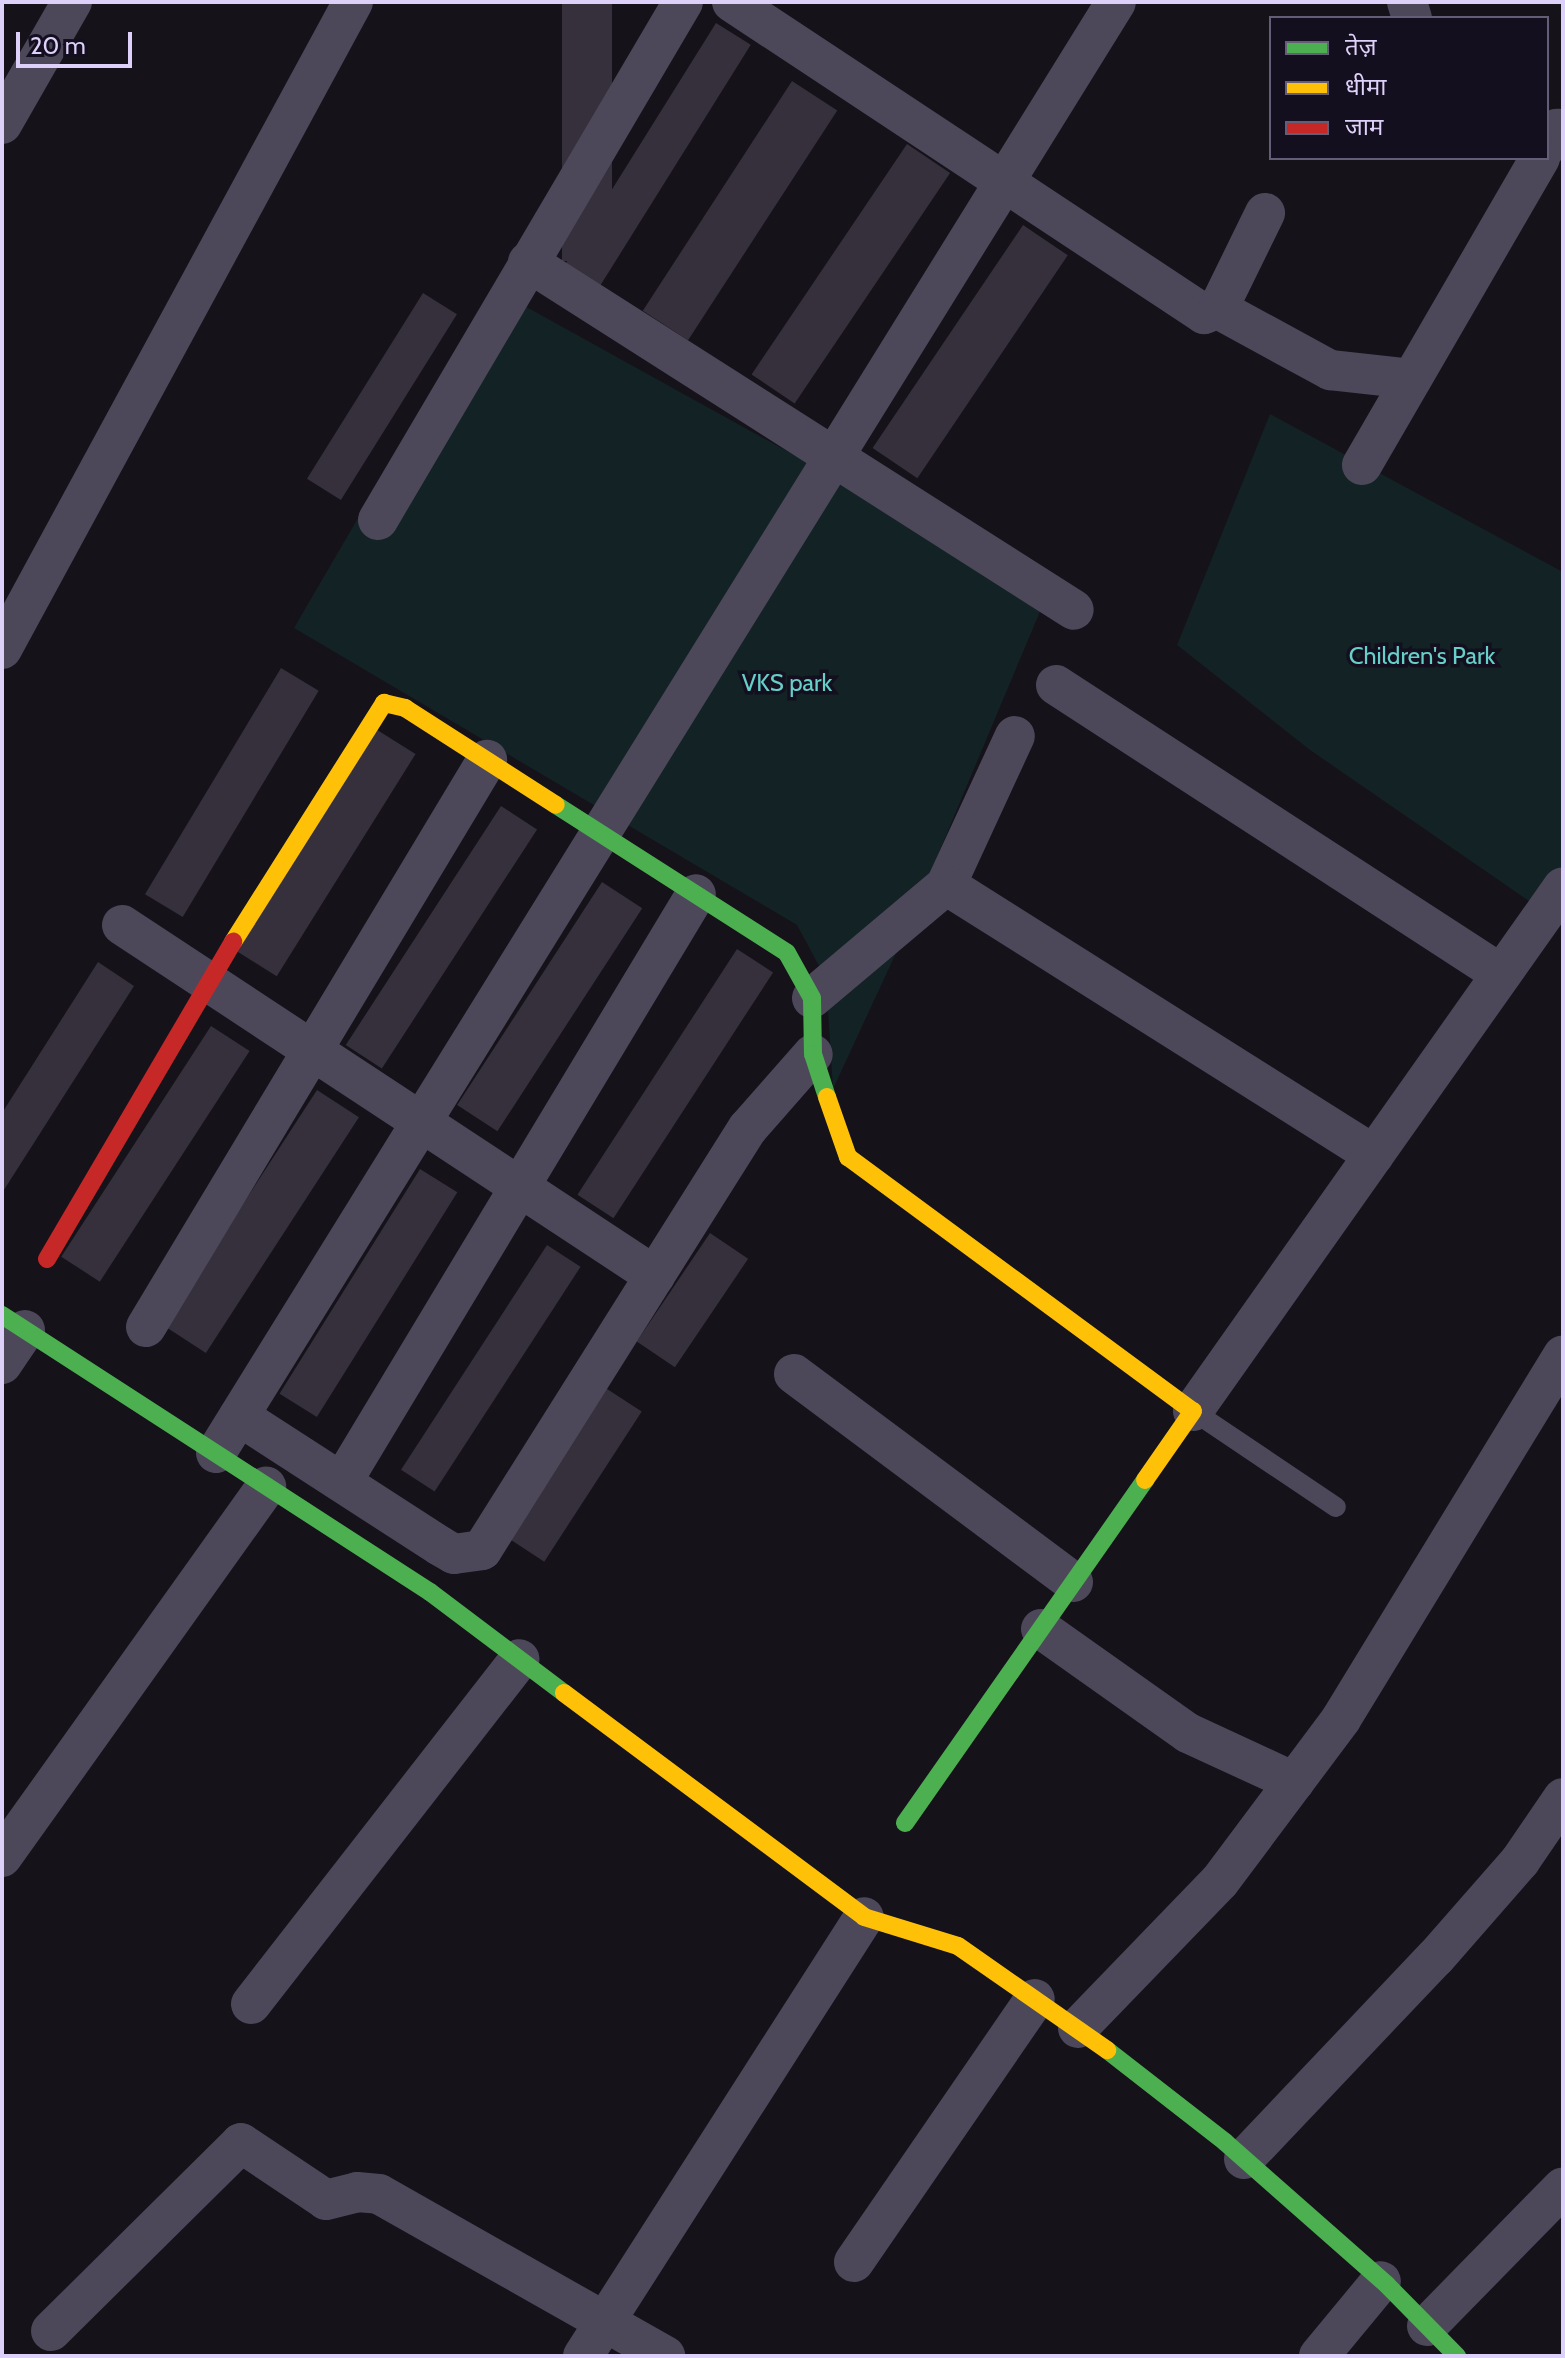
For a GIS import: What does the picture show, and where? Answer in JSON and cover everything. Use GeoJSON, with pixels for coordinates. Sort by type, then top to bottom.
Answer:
{"type":"FeatureCollection","features":[{"type":"Feature","properties":{"kind":"street"},"geometry":{"type":"LineString","coordinates":[[2,124],[72,2]]}},
{"type":"Feature","properties":{"kind":"street"},"geometry":{"type":"LineString","coordinates":[[6,634],[353,2]]}},
{"type":"Feature","properties":{"kind":"street"},"geometry":{"type":"LineString","coordinates":[[378,520],[683,2]]}},
{"type":"Feature","properties":{"kind":"street"},"geometry":{"type":"LineString","coordinates":[[732,2],[1204,314],[1218,309],[1265,213]]}},
{"type":"Feature","properties":{"kind":"street"},"geometry":{"type":"LineString","coordinates":[[216,1453],[1116,2]]}},
{"type":"Feature","properties":{"kind":"street"},"geometry":{"type":"LineString","coordinates":[[1362,465],[1538,160]]}},
{"type":"Feature","properties":{"kind":"street"},"geometry":{"type":"LineString","coordinates":[[528,262],[1074,610]]}},
{"type":"Feature","properties":{"kind":"street"},"geometry":{"type":"LineString","coordinates":[[1218,309],[1330,370],[1412,379]]}},
{"type":"Feature","properties":{"kind":"street"},"geometry":{"type":"LineString","coordinates":[[1056,685],[1501,974]]}},
{"type":"Feature","properties":{"kind":"street"},"geometry":{"type":"LineString","coordinates":[[47,1259],[209,981],[384,703],[405,708],[787,953],[812,998],[813,1054],[848,1157],[1193,1411]]}},
{"type":"Feature","properties":{"kind":"street"},"geometry":{"type":"LineString","coordinates":[[812,998],[946,885],[1015,736]]}},
{"type":"Feature","properties":{"kind":"street"},"geometry":{"type":"LineString","coordinates":[[146,1327],[487,760]]}},
{"type":"Feature","properties":{"kind":"street"},"geometry":{"type":"LineString","coordinates":[[946,885],[1374,1155]]}},
{"type":"Feature","properties":{"kind":"street"},"geometry":{"type":"LineString","coordinates":[[905,1823],[1563,887]]}},
{"type":"Feature","properties":{"kind":"street"},"geometry":{"type":"LineString","coordinates":[[342,1482],[696,894]]}},
{"type":"Feature","properties":{"kind":"street"},"geometry":{"type":"LineString","coordinates":[[122,925],[312,1047],[420,1123],[655,1276]]}},
{"type":"Feature","properties":{"kind":"street"},"geometry":{"type":"LineString","coordinates":[[239,1416],[454,1554],[482,1550],[748,1128],[813,1054]]}},
{"type":"Feature","properties":{"kind":"street"},"geometry":{"type":"LineString","coordinates":[[2,1364],[14,1322],[430,1592],[864,1917],[958,1946],[1078,2028],[1244,2159],[1381,2281],[1457,2356]]}},
{"type":"Feature","properties":{"kind":"street"},"geometry":{"type":"LineString","coordinates":[[1078,2028],[1220,1881],[1341,1719],[1563,1356]]}},
{"type":"Feature","properties":{"kind":"street"},"geometry":{"type":"LineString","coordinates":[[794,1374],[1073,1582]]}},
{"type":"Feature","properties":{"kind":"street"},"geometry":{"type":"LineString","coordinates":[[2,1857],[266,1487]]}},
{"type":"Feature","properties":{"kind":"street"},"geometry":{"type":"LineString","coordinates":[[1041,1629],[1188,1733],[1294,1782]]}},
{"type":"Feature","properties":{"kind":"street"},"geometry":{"type":"LineString","coordinates":[[251,2004],[520,1659]]}},
{"type":"Feature","properties":{"kind":"street"},"geometry":{"type":"LineString","coordinates":[[1244,2159],[1436,1957],[1520,1861],[1563,1798]]}},
{"type":"Feature","properties":{"kind":"street"},"geometry":{"type":"LineString","coordinates":[[583,2356],[864,1917]]}},
{"type":"Feature","properties":{"kind":"street"},"geometry":{"type":"LineString","coordinates":[[854,2262],[1035,1999]]}},
{"type":"Feature","properties":{"kind":"street"},"geometry":{"type":"LineString","coordinates":[[51,2331],[241,2143],[319,2197],[334,2201],[357,2192],[379,2194],[665,2356]]}},
{"type":"Feature","properties":{"kind":"street"},"geometry":{"type":"LineString","coordinates":[[1427,2326],[1563,2187]]}},
{"type":"Feature","properties":{"kind":"street"},"geometry":{"type":"LineString","coordinates":[[1319,2356],[1381,2281]]}},
{"type":"Feature","properties":{"kind":"lane"},"geometry":{"type":"LineString","coordinates":[[1193,1411],[1336,1507]]}},
{"type":"Feature","properties":{"kind":"green space","name":"VKS park"},"geometry":{"type":"Polygon","coordinates":[[[492,288],[1047,595],[903,938],[833,1089],[826,979],[797,925],[294,628],[492,288]]]}},
{"type":"Feature","properties":{"kind":"green space","name":"Children's Park"},"geometry":{"type":"Polygon","coordinates":[[[1270,414],[1563,572],[1563,888],[1545,912],[1310,750],[1177,645],[1270,414]]]}},
{"type":"Feature","properties":{"kind":"building"},"geometry":{"type":"Polygon","coordinates":[[[562,2],[612,2],[612,261],[562,261],[562,2]]]}},
{"type":"Feature","properties":{"kind":"building"},"geometry":{"type":"Polygon","coordinates":[[[716,23],[751,45],[596,292],[561,271],[716,23]]]}},
{"type":"Feature","properties":{"kind":"building"},"geometry":{"type":"Polygon","coordinates":[[[792,81],[837,110],[688,340],[643,311],[792,81]]]}},
{"type":"Feature","properties":{"kind":"building"},"geometry":{"type":"Polygon","coordinates":[[[907,144],[950,173],[795,404],[752,374],[907,144]]]}},
{"type":"Feature","properties":{"kind":"building"},"geometry":{"type":"Polygon","coordinates":[[[1023,225],[1068,255],[917,478],[873,448],[1023,225]]]}},
{"type":"Feature","properties":{"kind":"building"},"geometry":{"type":"Polygon","coordinates":[[[423,293],[457,314],[341,500],[307,479],[423,293]]]}},
{"type":"Feature","properties":{"kind":"building"},"geometry":{"type":"Polygon","coordinates":[[[281,668],[319,691],[183,917],[145,894],[281,668]]]}},
{"type":"Feature","properties":{"kind":"building"},"geometry":{"type":"Polygon","coordinates":[[[374,728],[416,754],[277,976],[235,950],[374,728]]]}},
{"type":"Feature","properties":{"kind":"building"},"geometry":{"type":"Polygon","coordinates":[[[501,806],[537,829],[382,1068],[346,1045],[501,806]]]}},
{"type":"Feature","properties":{"kind":"building"},"geometry":{"type":"Polygon","coordinates":[[[602,882],[642,908],[497,1131],[457,1105],[602,882]]]}},
{"type":"Feature","properties":{"kind":"building"},"geometry":{"type":"Polygon","coordinates":[[[737,949],[773,972],[613,1218],[577,1195],[737,949]]]}},
{"type":"Feature","properties":{"kind":"building"},"geometry":{"type":"Polygon","coordinates":[[[98,962],[134,986],[2,1193],[2,1113],[98,962]]]}},
{"type":"Feature","properties":{"kind":"building"},"geometry":{"type":"Polygon","coordinates":[[[211,1026],[250,1051],[100,1282],[61,1257],[211,1026]]]}},
{"type":"Feature","properties":{"kind":"building"},"geometry":{"type":"Polygon","coordinates":[[[317,1090],[359,1117],[206,1353],[164,1326],[317,1090]]]}},
{"type":"Feature","properties":{"kind":"building"},"geometry":{"type":"Polygon","coordinates":[[[420,1169],[457,1192],[317,1417],[280,1394],[420,1169]]]}},
{"type":"Feature","properties":{"kind":"building"},"geometry":{"type":"Polygon","coordinates":[[[710,1233],[748,1259],[675,1367],[637,1342],[710,1233]]]}},
{"type":"Feature","properties":{"kind":"building"},"geometry":{"type":"Polygon","coordinates":[[[547,1245],[581,1267],[435,1492],[401,1470],[547,1245]]]}},
{"type":"Feature","properties":{"kind":"building"},"geometry":{"type":"Polygon","coordinates":[[[604,1387],[642,1412],[544,1562],[507,1537],[604,1387]]]}},
{"type":"Feature","properties":{"kind":"traffic: fast"},"geometry":{"type":"LineString","coordinates":[[556,805],[787,953],[812,998],[813,1054],[827,1097]]}},
{"type":"Feature","properties":{"kind":"traffic: fast"},"geometry":{"type":"LineString","coordinates":[[2,1315],[430,1592],[564,1693]]}},
{"type":"Feature","properties":{"kind":"traffic: fast"},"geometry":{"type":"LineString","coordinates":[[905,1823],[1145,1480]]}},
{"type":"Feature","properties":{"kind":"traffic: fast"},"geometry":{"type":"LineString","coordinates":[[1107,2050],[1225,2142],[1387,2285],[1457,2356]]}},
{"type":"Feature","properties":{"kind":"traffic: slow"},"geometry":{"type":"LineString","coordinates":[[233,942],[384,703],[405,708],[556,805]]}},
{"type":"Feature","properties":{"kind":"traffic: slow"},"geometry":{"type":"LineString","coordinates":[[827,1097],[848,1157],[1193,1411],[1145,1480]]}},
{"type":"Feature","properties":{"kind":"traffic: slow"},"geometry":{"type":"LineString","coordinates":[[564,1693],[864,1917],[958,1946],[1107,2050]]}},
{"type":"Feature","properties":{"kind":"traffic: jam"},"geometry":{"type":"LineString","coordinates":[[47,1259],[233,942]]}}]}
